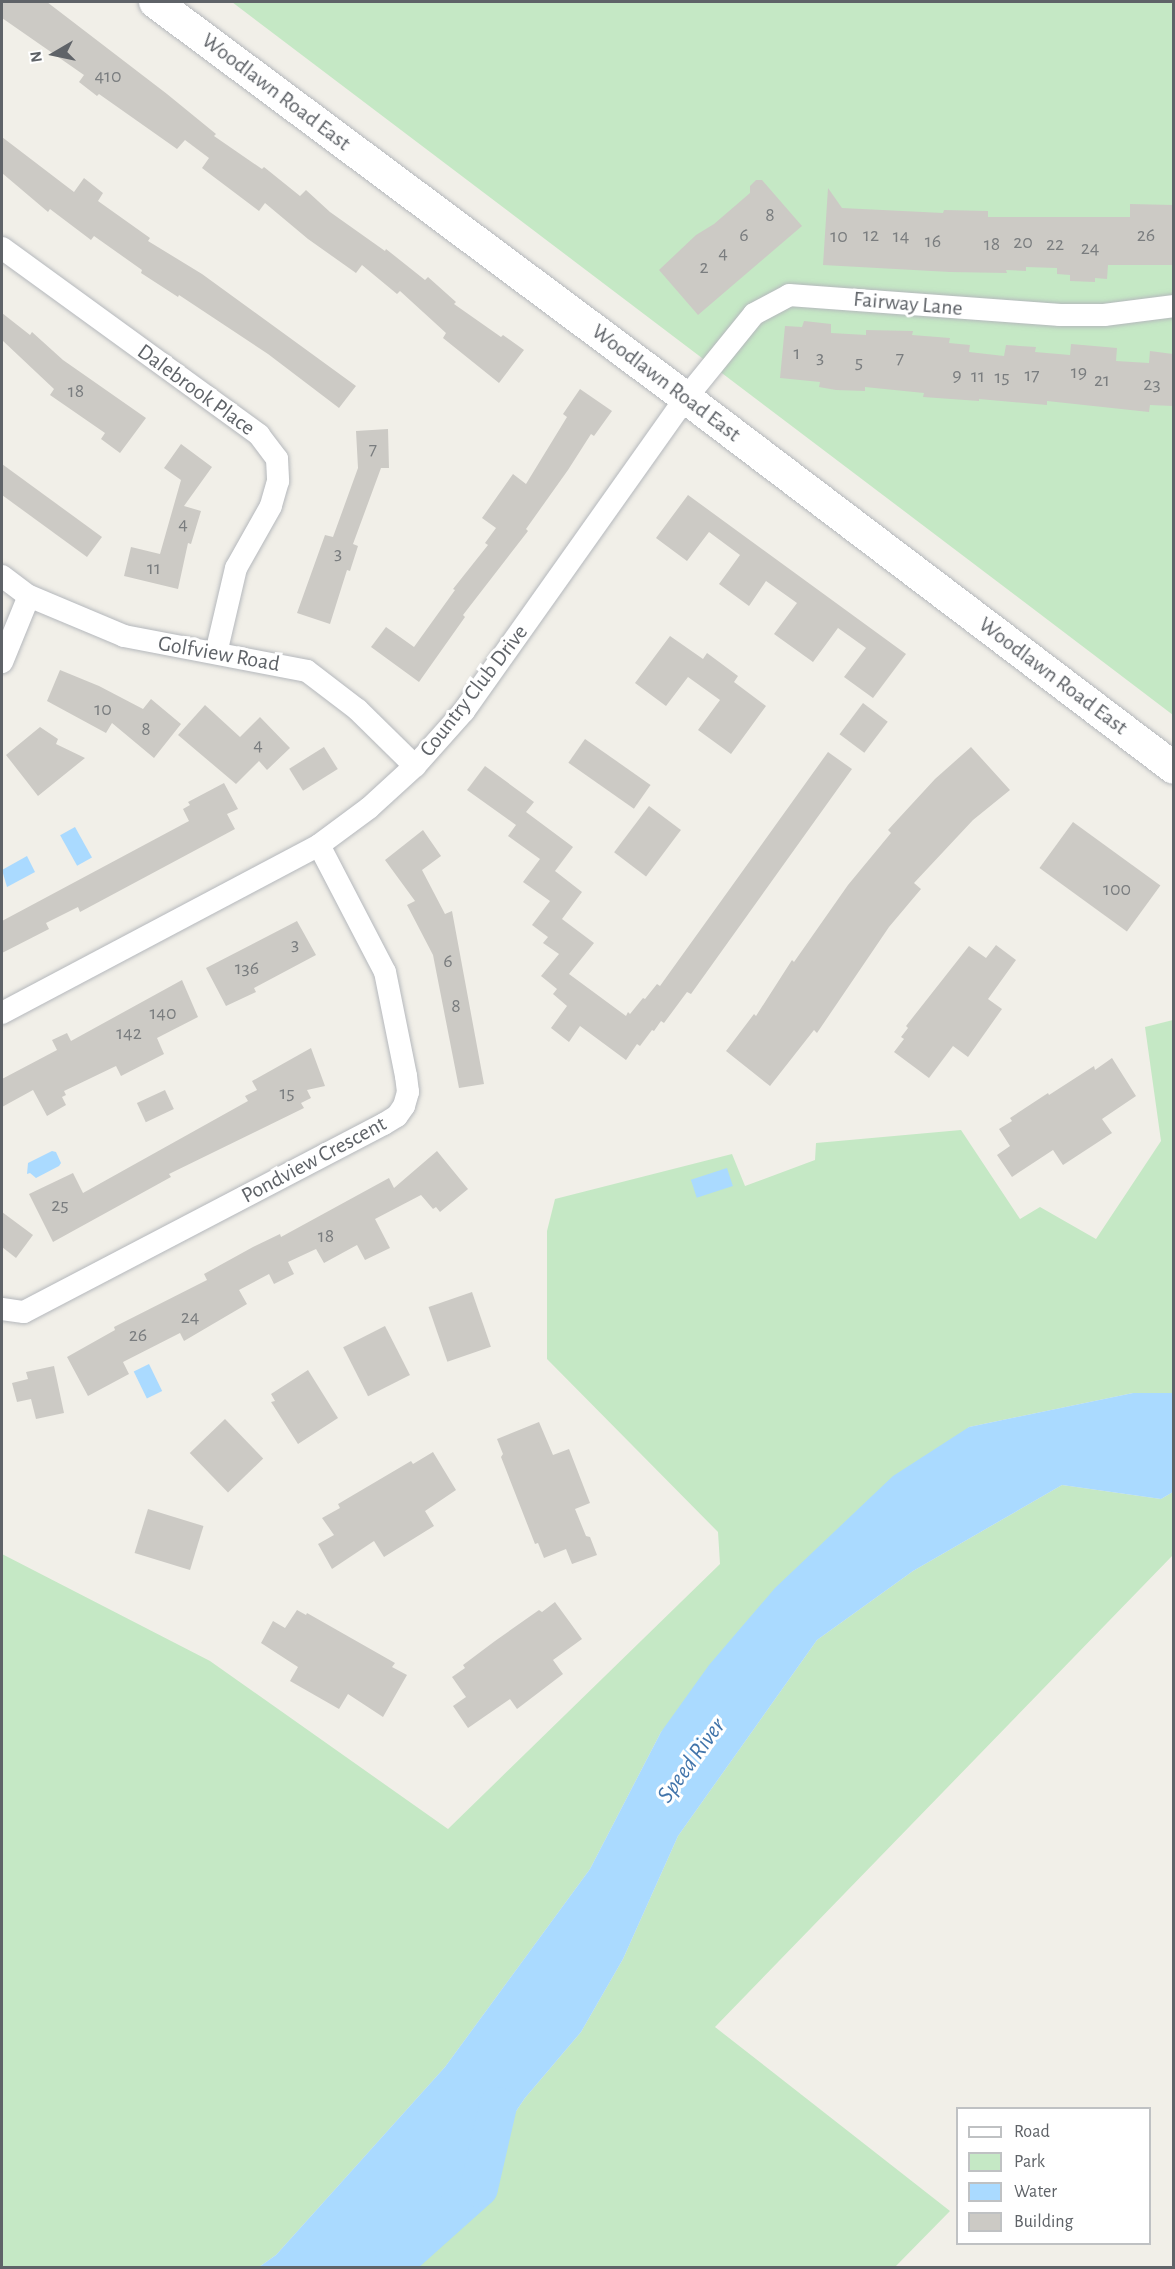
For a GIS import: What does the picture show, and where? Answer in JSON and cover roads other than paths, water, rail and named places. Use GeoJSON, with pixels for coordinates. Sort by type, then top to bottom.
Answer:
{"type":"FeatureCollection","features":[{"type":"Feature","properties":{"kind":"main road","name":"Woodlawn Road East"},"geometry":{"type":"LineString","coordinates":[[155,2],[686,398],[1173,768]]}},
{"type":"Feature","properties":{"kind":"street","name":"Dalebrook Place"},"geometry":{"type":"LineString","coordinates":[[2,248],[259,435],[277,459],[278,481],[270,506],[236,568],[216,652]]}},
{"type":"Feature","properties":{"kind":"street","name":"Fairway Lane"},"geometry":{"type":"LineString","coordinates":[[686,398],[754,314],[789,295],[1060,315],[1104,315],[1173,306]]}},
{"type":"Feature","properties":{"kind":"street","name":"Country Club Drive"},"geometry":{"type":"LineString","coordinates":[[2,1012],[319,846],[369,808],[415,765],[464,711],[686,398]]}},
{"type":"Feature","properties":{"kind":"street","name":"Golfview Road"},"geometry":{"type":"LineString","coordinates":[[2,576],[29,596],[124,636],[308,671],[358,710],[415,765]]}},
{"type":"Feature","properties":{"kind":"street"},"geometry":{"type":"LineString","coordinates":[[2,662],[29,596]]}},
{"type":"Feature","properties":{"kind":"street","name":"Pondview Crescent"},"geometry":{"type":"LineString","coordinates":[[2,1309],[24,1312],[384,1124],[397,1116],[404,1106],[408,1092],[406,1076],[385,972],[319,846]]}},
{"type":"Feature","properties":{"kind":"water"},"geometry":{"type":"Polygon","coordinates":[[[75,827],[92,858],[77,866],[60,835],[75,827]]]}},
{"type":"Feature","properties":{"kind":"water"},"geometry":{"type":"Polygon","coordinates":[[[27,856],[35,872],[7,887],[2,870],[27,856]]]}},
{"type":"Feature","properties":{"kind":"water"},"geometry":{"type":"Polygon","coordinates":[[[52,1151],[56,1152],[61,1163],[59,1166],[36,1178],[30,1173],[27,1174],[28,1163],[52,1151]]]}},
{"type":"Feature","properties":{"kind":"water"},"geometry":{"type":"Polygon","coordinates":[[[727,1168],[733,1186],[697,1198],[691,1180],[727,1168]]]}},
{"type":"Feature","properties":{"kind":"water"},"geometry":{"type":"Polygon","coordinates":[[[149,1364],[162,1391],[147,1398],[134,1371],[149,1364]]]}},
{"type":"Feature","properties":{"kind":"water"},"geometry":{"type":"Polygon","coordinates":[[[1133,1393],[1173,1393],[1173,1492],[1161,1499],[1062,1485],[913,1571],[817,1640],[678,1836],[623,1959],[581,2032],[525,2098],[443,2219],[378,2267],[259,2267],[276,2255],[445,2067],[590,1869],[661,1732],[709,1665],[775,1588],[893,1476],[969,1427],[1133,1393]]]}},
{"type":"Feature","properties":{"kind":"waterway","name":"Speed River"},"geometry":{"type":"LineString","coordinates":[[384,2268],[393,2265],[479,2188],[498,2106]]}}]}
